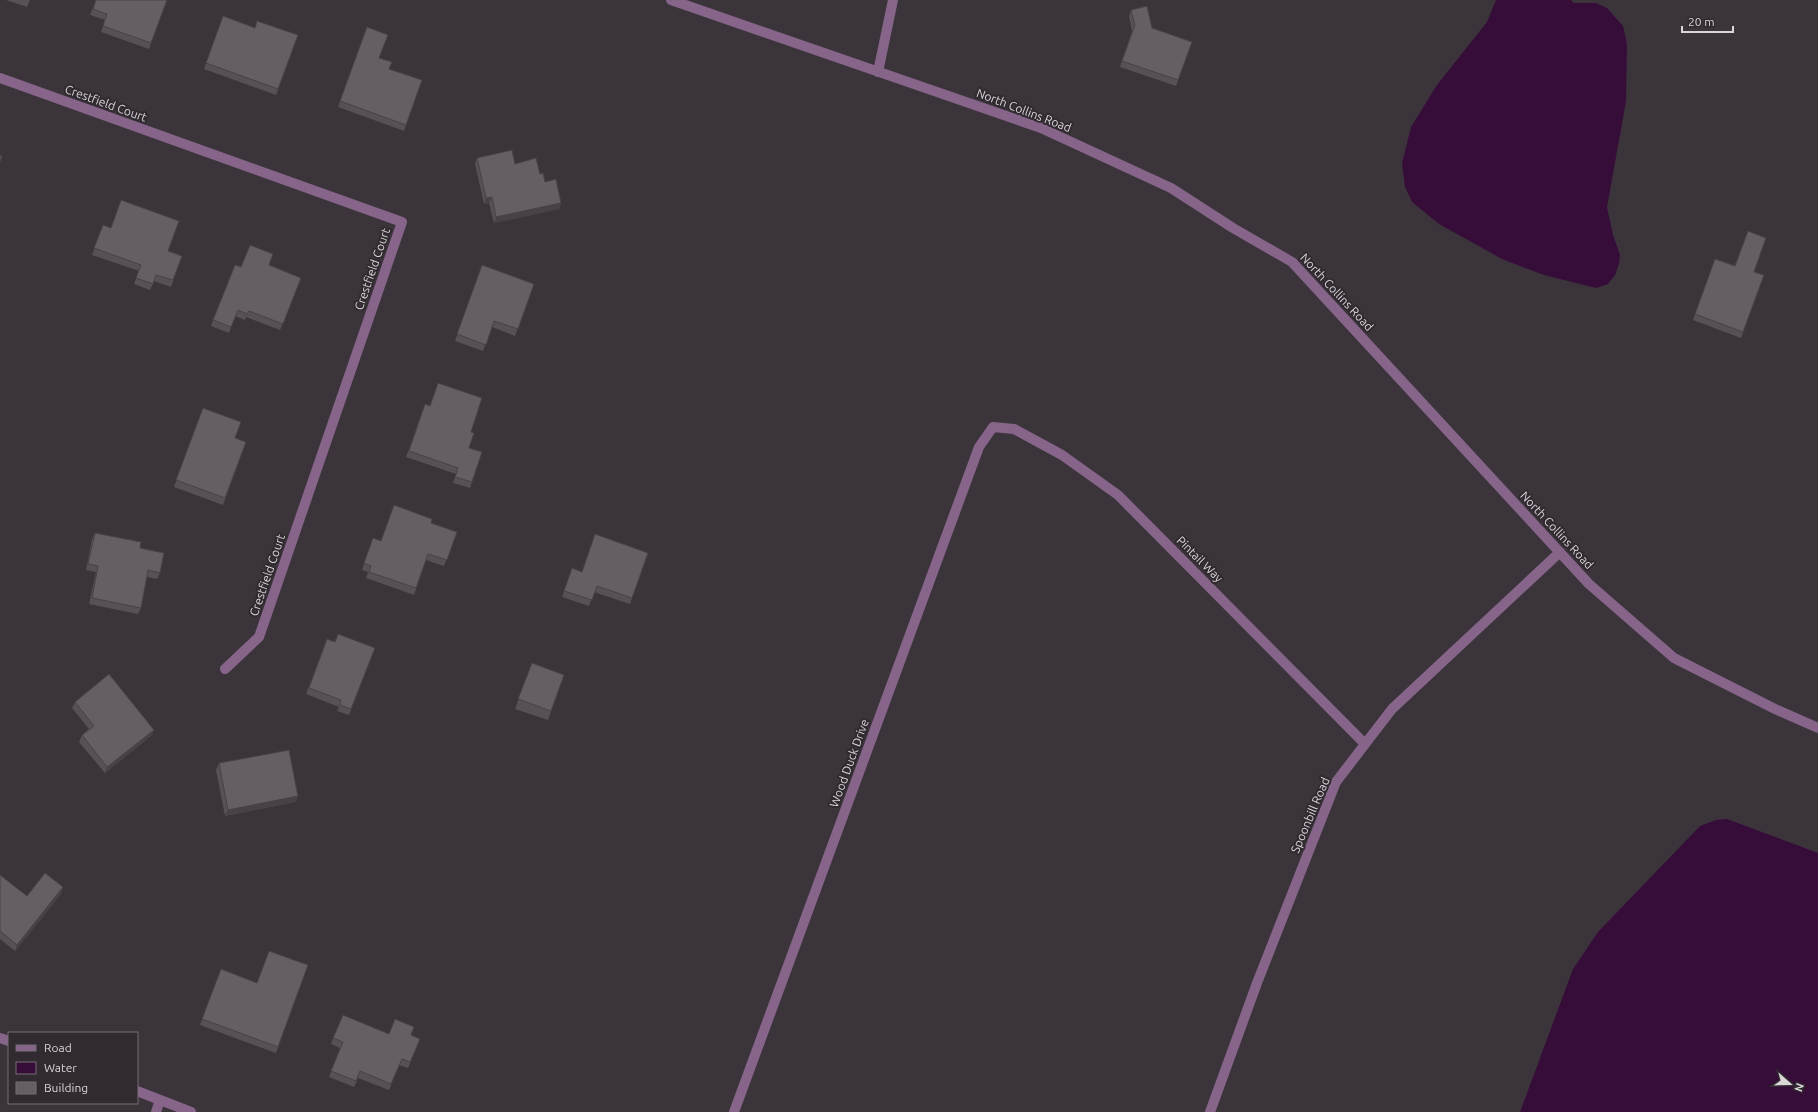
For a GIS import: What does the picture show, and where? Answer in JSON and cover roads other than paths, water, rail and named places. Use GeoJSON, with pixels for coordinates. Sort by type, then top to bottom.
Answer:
{"type":"FeatureCollection","features":[{"type":"Feature","properties":{"kind":"street","name":"North Collins Road"},"geometry":{"type":"LineString","coordinates":[[671,0],[1041,128],[1171,188],[1232,228],[1292,262],[1589,584],[1674,658],[1775,709],[1818,728]]}},
{"type":"Feature","properties":{"kind":"street"},"geometry":{"type":"LineString","coordinates":[[878,72],[893,0]]}},
{"type":"Feature","properties":{"kind":"street","name":"Crestfield Court"},"geometry":{"type":"LineString","coordinates":[[0,78],[402,222],[259,637],[225,669]]}},
{"type":"Feature","properties":{"kind":"street","name":"Pintail Way"},"geometry":{"type":"LineString","coordinates":[[993,427],[1014,429],[1062,455],[1118,495],[1365,744]]}},
{"type":"Feature","properties":{"kind":"street","name":"Wood Duck Drive"},"geometry":{"type":"LineString","coordinates":[[734,1112],[979,447],[993,427]]}},
{"type":"Feature","properties":{"kind":"street","name":"Spoonbill Road"},"geometry":{"type":"LineString","coordinates":[[1210,1112],[1257,984],[1336,782],[1392,708],[1560,552]]}},
{"type":"Feature","properties":{"kind":"street"},"geometry":{"type":"LineString","coordinates":[[138,1091],[191,1112]]}},
{"type":"Feature","properties":{"kind":"street"},"geometry":{"type":"LineString","coordinates":[[156,1112],[160,1100]]}},
{"type":"Feature","properties":{"kind":"water"},"geometry":{"type":"Polygon","coordinates":[[[1496,0],[1571,0],[1574,3],[1596,3],[1607,8],[1623,26],[1627,44],[1626,101],[1607,207],[1613,235],[1620,255],[1619,264],[1615,275],[1608,284],[1596,288],[1544,275],[1502,259],[1439,224],[1412,202],[1405,187],[1402,163],[1411,127],[1437,85],[1487,22],[1496,0]]]}},
{"type":"Feature","properties":{"kind":"water"},"geometry":{"type":"Polygon","coordinates":[[[1727,819],[1818,853],[1818,1112],[1520,1112],[1573,969],[1598,932],[1700,826],[1716,820],[1727,819]]]}}]}
